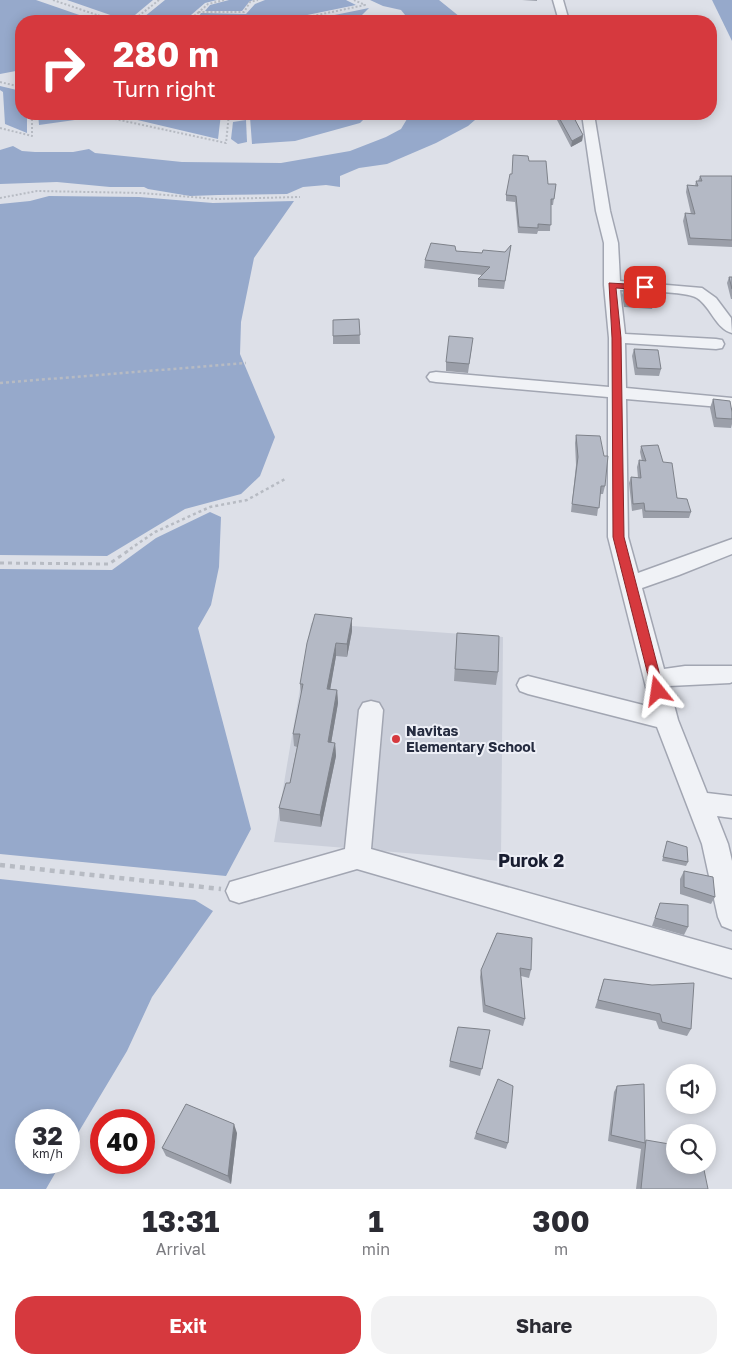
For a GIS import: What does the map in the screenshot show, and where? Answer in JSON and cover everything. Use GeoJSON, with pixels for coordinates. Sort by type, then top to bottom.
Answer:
{"type":"FeatureCollection","features":[{"type":"Feature","properties":{"kind":"street"},"geometry":{"type":"LineString","coordinates":[[558,0],[562,15]]}},
{"type":"Feature","properties":{"kind":"street"},"geometry":{"type":"LineString","coordinates":[[589,120],[603,212],[611,243],[612,285],[617,338],[618,537],[666,720],[715,844],[732,918]]}},
{"type":"Feature","properties":{"kind":"street"},"geometry":{"type":"LineString","coordinates":[[612,285],[696,291],[705,295],[728,326],[732,328]]}},
{"type":"Feature","properties":{"kind":"street"},"geometry":{"type":"LineString","coordinates":[[617,338],[716,344]]}},
{"type":"Feature","properties":{"kind":"street"},"geometry":{"type":"LineString","coordinates":[[436,377],[732,403]]}},
{"type":"Feature","properties":{"kind":"street"},"geometry":{"type":"LineString","coordinates":[[629,584],[672,570],[732,546]]}},
{"type":"Feature","properties":{"kind":"street"},"geometry":{"type":"LineString","coordinates":[[655,679],[685,675],[730,674]]}},
{"type":"Feature","properties":{"kind":"street"},"geometry":{"type":"LineString","coordinates":[[528,686],[666,720]]}},
{"type":"Feature","properties":{"kind":"street"},"geometry":{"type":"LineString","coordinates":[[357,857],[371,710]]}},
{"type":"Feature","properties":{"kind":"street"},"geometry":{"type":"LineString","coordinates":[[699,803],[732,807]]}},
{"type":"Feature","properties":{"kind":"street"},"geometry":{"type":"LineString","coordinates":[[239,891],[357,857],[732,964]]}},
{"type":"Feature","properties":{"kind":"path"},"geometry":{"type":"LineString","coordinates":[[53,0],[97,15]]}},
{"type":"Feature","properties":{"kind":"path"},"geometry":{"type":"LineString","coordinates":[[140,15],[159,0]]}},
{"type":"Feature","properties":{"kind":"path"},"geometry":{"type":"LineString","coordinates":[[195,15],[208,4],[224,0]]}},
{"type":"Feature","properties":{"kind":"path"},"geometry":{"type":"LineString","coordinates":[[199,12],[244,12],[250,2],[258,0]]}},
{"type":"Feature","properties":{"kind":"path"},"geometry":{"type":"LineString","coordinates":[[318,15],[365,5],[354,0]]}},
{"type":"Feature","properties":{"kind":"path"},"geometry":{"type":"LineString","coordinates":[[0,82],[15,86]]}},
{"type":"Feature","properties":{"kind":"path"},"geometry":{"type":"LineString","coordinates":[[0,128],[32,136],[32,120]]}},
{"type":"Feature","properties":{"kind":"path"},"geometry":{"type":"LineString","coordinates":[[120,120],[226,143],[228,120]]}},
{"type":"Feature","properties":{"kind":"path"},"geometry":{"type":"LineString","coordinates":[[0,198],[37,191],[141,193],[217,200],[300,197]]}},
{"type":"Feature","properties":{"kind":"path"},"geometry":{"type":"LineString","coordinates":[[0,383],[246,363]]}},
{"type":"Feature","properties":{"kind":"path"},"geometry":{"type":"LineString","coordinates":[[0,564],[109,564],[155,532],[210,507],[247,500],[285,479]]}},
{"type":"Feature","properties":{"kind":"path"},"geometry":{"type":"LineString","coordinates":[[0,865],[239,891]]}},
{"type":"Feature","properties":{"kind":"shaded area","name":"Navitas Elementary School"},"geometry":{"type":"Polygon","coordinates":[[[311,623],[503,637],[501,861],[274,842],[311,623]]]}},
{"type":"Feature","properties":{"kind":"water"},"geometry":{"type":"Polygon","coordinates":[[[0,0],[36,0],[79,15],[15,15],[15,71],[0,74],[0,0]]]}},
{"type":"Feature","properties":{"kind":"water"},"geometry":{"type":"Polygon","coordinates":[[[67,0],[153,0],[135,15],[110,15],[67,0]]]}},
{"type":"Feature","properties":{"kind":"water"},"geometry":{"type":"Polygon","coordinates":[[[165,0],[217,0],[205,3],[191,15],[146,15],[165,0]]]}},
{"type":"Feature","properties":{"kind":"water"},"geometry":{"type":"Polygon","coordinates":[[[229,0],[253,0],[242,11],[205,11],[210,5],[229,0]]]}},
{"type":"Feature","properties":{"kind":"water"},"geometry":{"type":"Polygon","coordinates":[[[265,0],[346,0],[356,5],[307,15],[200,15],[201,13],[246,14],[255,4],[265,0]]]}},
{"type":"Feature","properties":{"kind":"water"},"geometry":{"type":"Polygon","coordinates":[[[370,0],[439,0],[458,15],[405,15],[401,10],[383,6],[370,0]]]}},
{"type":"Feature","properties":{"kind":"water"},"geometry":{"type":"Polygon","coordinates":[[[712,0],[732,0],[732,41],[712,0]]]}},
{"type":"Feature","properties":{"kind":"water"},"geometry":{"type":"Polygon","coordinates":[[[369,8],[362,15],[335,15],[369,8]]]}},
{"type":"Feature","properties":{"kind":"water"},"geometry":{"type":"Polygon","coordinates":[[[0,86],[15,90],[15,120],[27,120],[27,133],[5,124],[3,92],[0,90],[0,86]]]}},
{"type":"Feature","properties":{"kind":"water"},"geometry":{"type":"Polygon","coordinates":[[[39,120],[75,120],[39,125],[39,120]]]}},
{"type":"Feature","properties":{"kind":"water"},"geometry":{"type":"Polygon","coordinates":[[[137,120],[220,120],[218,139],[137,120]]]}},
{"type":"Feature","properties":{"kind":"water"},"geometry":{"type":"Polygon","coordinates":[[[246,120],[247,142],[238,144],[231,139],[233,122],[246,120]]]}},
{"type":"Feature","properties":{"kind":"water"},"geometry":{"type":"Polygon","coordinates":[[[250,120],[363,120],[360,123],[295,141],[252,144],[250,120]]]}},
{"type":"Feature","properties":{"kind":"water"},"geometry":{"type":"Polygon","coordinates":[[[406,120],[475,120],[468,126],[436,143],[387,164],[359,168],[340,176],[340,187],[326,185],[303,187],[287,194],[190,196],[144,187],[110,187],[57,182],[0,184],[0,150],[13,146],[22,151],[35,152],[73,152],[89,149],[95,153],[182,162],[281,163],[350,151],[401,129],[406,120]]]}},
{"type":"Feature","properties":{"kind":"water"},"geometry":{"type":"Polygon","coordinates":[[[49,196],[139,197],[213,203],[294,201],[254,258],[241,322],[240,354],[275,437],[260,476],[241,494],[185,509],[107,556],[0,555],[0,204],[30,201],[49,196]]]}},
{"type":"Feature","properties":{"kind":"water"},"geometry":{"type":"Polygon","coordinates":[[[210,512],[221,517],[219,567],[211,605],[198,628],[251,829],[226,876],[0,854],[0,569],[112,570],[156,538],[210,512]]]}},
{"type":"Feature","properties":{"kind":"water"},"geometry":{"type":"Polygon","coordinates":[[[0,879],[195,900],[213,911],[152,997],[127,1051],[92,1109],[90,1109],[90,1113],[80,1130],[80,1109],[15,1109],[15,1174],[55,1174],[46,1189],[0,1189],[0,879]]]}},
{"type":"Feature","properties":{"kind":"building"},"geometry":{"type":"Polygon","coordinates":[[[560,120],[575,120],[583,135],[572,141],[560,120]]]}},
{"type":"Feature","properties":{"kind":"building"},"geometry":{"type":"Polygon","coordinates":[[[513,155],[528,156],[529,161],[546,161],[548,184],[556,184],[554,199],[551,199],[551,225],[538,224],[538,228],[519,227],[516,196],[506,195],[510,174],[512,174],[513,155]]]}},
{"type":"Feature","properties":{"kind":"building"},"geometry":{"type":"Polygon","coordinates":[[[700,176],[732,176],[732,240],[690,238],[685,213],[695,214],[687,185],[698,186],[696,181],[702,181],[700,176]]]}},
{"type":"Feature","properties":{"kind":"building"},"geometry":{"type":"Polygon","coordinates":[[[431,243],[455,246],[456,251],[482,253],[483,250],[505,252],[511,245],[505,281],[478,279],[490,267],[425,260],[431,243]]]}},
{"type":"Feature","properties":{"kind":"building"},"geometry":{"type":"Polygon","coordinates":[[[729,277],[732,277],[732,289],[729,277]]]}},
{"type":"Feature","properties":{"kind":"building"},"geometry":{"type":"Polygon","coordinates":[[[624,288],[656,289],[654,302],[625,300],[624,288]]]}},
{"type":"Feature","properties":{"kind":"building"},"geometry":{"type":"Polygon","coordinates":[[[359,319],[360,335],[333,336],[333,320],[359,319]]]}},
{"type":"Feature","properties":{"kind":"building"},"geometry":{"type":"Polygon","coordinates":[[[449,336],[473,338],[469,364],[446,362],[449,336]]]}},
{"type":"Feature","properties":{"kind":"building"},"geometry":{"type":"Polygon","coordinates":[[[634,349],[658,350],[661,369],[637,368],[634,349]]]}},
{"type":"Feature","properties":{"kind":"building"},"geometry":{"type":"Polygon","coordinates":[[[713,399],[730,401],[732,419],[716,418],[713,399]]]}},
{"type":"Feature","properties":{"kind":"building"},"geometry":{"type":"Polygon","coordinates":[[[576,435],[600,436],[604,456],[608,456],[605,486],[601,486],[599,508],[572,504],[578,457],[576,435]]]}},
{"type":"Feature","properties":{"kind":"building"},"geometry":{"type":"Polygon","coordinates":[[[658,445],[663,462],[672,463],[677,498],[687,499],[691,512],[645,511],[644,503],[633,504],[631,477],[641,478],[639,460],[646,461],[641,446],[658,445]]]}},
{"type":"Feature","properties":{"kind":"building"},"geometry":{"type":"Polygon","coordinates":[[[315,614],[352,618],[347,644],[336,643],[327,689],[337,690],[328,742],[335,743],[320,815],[279,808],[286,783],[290,783],[300,734],[293,734],[303,684],[300,684],[307,643],[315,614]]]}},
{"type":"Feature","properties":{"kind":"building"},"geometry":{"type":"Polygon","coordinates":[[[457,633],[499,636],[498,672],[455,669],[457,633]]]}},
{"type":"Feature","properties":{"kind":"building"},"geometry":{"type":"Polygon","coordinates":[[[667,841],[687,847],[688,862],[663,857],[667,841]]]}},
{"type":"Feature","properties":{"kind":"building"},"geometry":{"type":"Polygon","coordinates":[[[684,871],[713,877],[715,897],[684,887],[684,871]]]}},
{"type":"Feature","properties":{"kind":"building"},"geometry":{"type":"Polygon","coordinates":[[[660,903],[688,905],[688,927],[655,918],[660,903]]]}},
{"type":"Feature","properties":{"kind":"building"},"geometry":{"type":"Polygon","coordinates":[[[497,933],[532,938],[531,970],[520,968],[525,1019],[485,1005],[481,970],[497,933]]]}},
{"type":"Feature","properties":{"kind":"building"},"geometry":{"type":"Polygon","coordinates":[[[604,979],[652,985],[694,983],[691,1029],[662,1022],[660,1014],[598,1000],[604,979]]]}},
{"type":"Feature","properties":{"kind":"building"},"geometry":{"type":"Polygon","coordinates":[[[458,1027],[490,1030],[482,1069],[450,1061],[458,1027]]]}},
{"type":"Feature","properties":{"kind":"building"},"geometry":{"type":"Polygon","coordinates":[[[498,1079],[513,1086],[508,1143],[476,1133],[498,1079]]]}},
{"type":"Feature","properties":{"kind":"building"},"geometry":{"type":"Polygon","coordinates":[[[644,1084],[645,1143],[611,1135],[617,1086],[644,1084]]]}},
{"type":"Feature","properties":{"kind":"building"},"geometry":{"type":"Polygon","coordinates":[[[186,1104],[234,1124],[228,1176],[162,1148],[186,1104]]]}},
{"type":"Feature","properties":{"kind":"building"},"geometry":{"type":"Polygon","coordinates":[[[646,1140],[666,1143],[666,1174],[705,1174],[708,1189],[641,1189],[646,1140]]]}},
{"type":"Feature","properties":{"kind":"place","name":"Navitas Elementary School"},"geometry":{"type":"Point","coordinates":[396,739]}},
{"type":"Feature","properties":{"kind":"district","name":"Purok 2"},"geometry":{"type":"Point","coordinates":[531,861]}},
{"type":"Feature","properties":{"kind":"route"},"geometry":{"type":"LineString","coordinates":[[645,287],[612,285],[617,338],[618,537],[658,691]]}}]}
